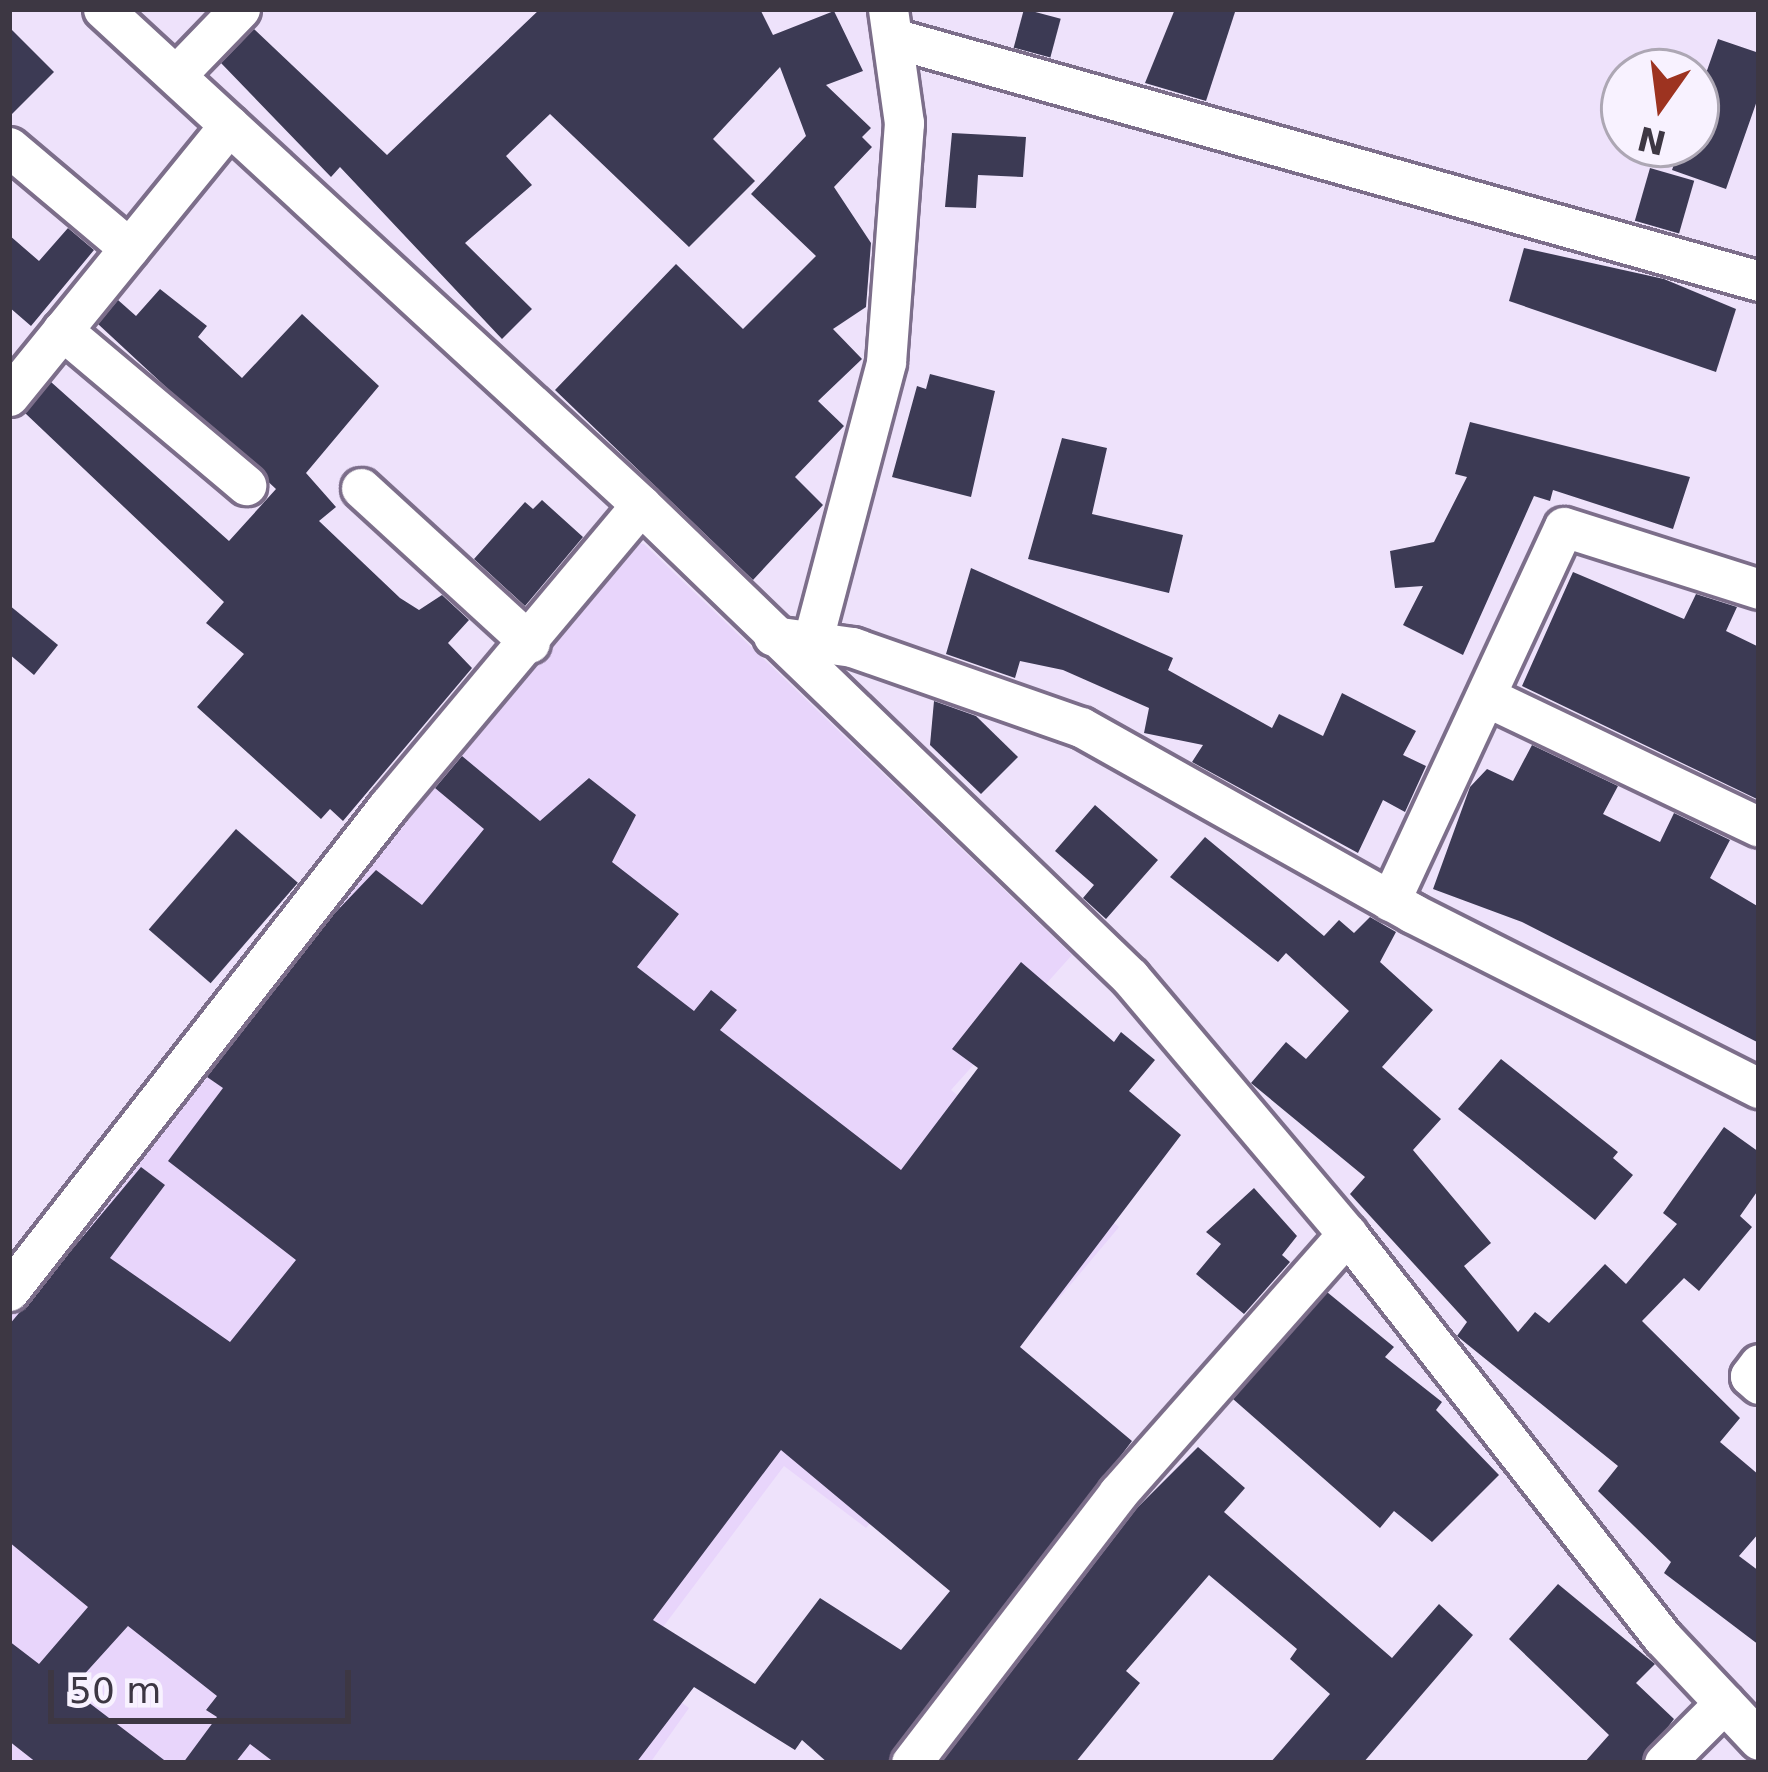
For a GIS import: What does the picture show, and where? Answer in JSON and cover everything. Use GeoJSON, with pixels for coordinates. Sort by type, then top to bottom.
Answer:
{"type":"FeatureCollection","features":[{"type":"Feature","properties":{"kind":"street"},"geometry":{"type":"LineString","coordinates":[[104,9],[641,506],[1130,977],[1347,1234],[1548,1497],[1759,1740]]}},
{"type":"Feature","properties":{"kind":"street"},"geometry":{"type":"LineString","coordinates":[[176,76],[240,9]]}},
{"type":"Feature","properties":{"kind":"street"},"geometry":{"type":"LineString","coordinates":[[812,639],[886,362],[904,123],[890,23],[1759,280]]}},
{"type":"Feature","properties":{"kind":"street"},"geometry":{"type":"LineString","coordinates":[[9,397],[229,125]]}},
{"type":"Feature","properties":{"kind":"street"},"geometry":{"type":"LineString","coordinates":[[9,147],[129,248]]}},
{"type":"Feature","properties":{"kind":"street"},"geometry":{"type":"LineString","coordinates":[[62,330],[246,485]]}},
{"type":"Feature","properties":{"kind":"street"},"geometry":{"type":"LineString","coordinates":[[361,488],[530,643]]}},
{"type":"Feature","properties":{"kind":"street"},"geometry":{"type":"LineString","coordinates":[[9,1291],[388,806],[641,506]]}},
{"type":"Feature","properties":{"kind":"street"},"geometry":{"type":"LineString","coordinates":[[1390,901],[1489,698],[1564,527],[1759,589]]}},
{"type":"Feature","properties":{"kind":"street"},"geometry":{"type":"LineString","coordinates":[[772,636],[812,639],[1081,727],[1390,901],[1759,1088]]}},
{"type":"Feature","properties":{"kind":"street"},"geometry":{"type":"LineString","coordinates":[[1489,698],[1759,826]]}},
{"type":"Feature","properties":{"kind":"street"},"geometry":{"type":"LineString","coordinates":[[911,1763],[1118,1493],[1347,1234]]}},
{"type":"Feature","properties":{"kind":"street"},"geometry":{"type":"LineString","coordinates":[[1759,1364],[1750,1376],[1759,1384]]}},
{"type":"Feature","properties":{"kind":"street"},"geometry":{"type":"LineString","coordinates":[[1664,1763],[1724,1702]]}},
{"type":"Feature","properties":{"kind":"shaded area"},"geometry":{"type":"Polygon","coordinates":[[[626,542],[644,544],[1072,955],[951,1090],[1119,1227],[866,1528],[784,1466],[633,1667],[689,1708],[650,1763],[9,1763],[9,1313],[626,542]]]}},
{"type":"Feature","properties":{"kind":"building"},"geometry":{"type":"Polygon","coordinates":[[[540,9],[760,9],[773,35],[834,11],[863,71],[826,85],[871,128],[862,137],[872,147],[834,187],[871,243],[866,307],[833,329],[862,359],[818,401],[844,426],[795,477],[823,505],[753,580],[555,390],[676,264],[743,329],[816,256],[751,194],[806,136],[780,67],[713,139],[755,181],[689,247],[550,114],[506,156],[532,185],[465,243],[532,309],[502,339],[340,167],[331,177],[221,63],[254,29],[387,155],[540,9]]]}},
{"type":"Feature","properties":{"kind":"building"},"geometry":{"type":"Polygon","coordinates":[[[1024,9],[1061,19],[1050,57],[1014,48],[1024,9]]]}},
{"type":"Feature","properties":{"kind":"building"},"geometry":{"type":"Polygon","coordinates":[[[1175,9],[1236,9],[1206,101],[1145,83],[1175,9]]]}},
{"type":"Feature","properties":{"kind":"building"},"geometry":{"type":"Polygon","coordinates":[[[9,27],[54,72],[9,117],[9,27]]]}},
{"type":"Feature","properties":{"kind":"building"},"geometry":{"type":"Polygon","coordinates":[[[1718,39],[1759,53],[1759,95],[1726,189],[1672,170],[1720,168],[1720,48],[1715,48],[1718,39]]]}},
{"type":"Feature","properties":{"kind":"building"},"geometry":{"type":"Polygon","coordinates":[[[952,133],[1026,137],[1023,177],[978,175],[976,208],[945,207],[952,133]]]}},
{"type":"Feature","properties":{"kind":"building"},"geometry":{"type":"Polygon","coordinates":[[[1650,168],[1694,181],[1679,234],[1635,221],[1650,168]]]}},
{"type":"Feature","properties":{"kind":"building"},"geometry":{"type":"Polygon","coordinates":[[[68,228],[94,250],[31,326],[9,307],[9,235],[39,261],[68,228]]]}},
{"type":"Feature","properties":{"kind":"building"},"geometry":{"type":"Polygon","coordinates":[[[1524,248],[1664,279],[1736,309],[1716,372],[1509,301],[1524,248]]]}},
{"type":"Feature","properties":{"kind":"building"},"geometry":{"type":"Polygon","coordinates":[[[160,289],[207,326],[198,337],[242,378],[302,314],[379,386],[306,473],[336,507],[319,521],[400,598],[419,610],[442,595],[469,620],[448,643],[472,668],[343,821],[330,809],[321,819],[197,707],[244,654],[206,623],[224,602],[25,413],[51,382],[229,541],[276,489],[98,324],[118,300],[136,316],[160,289]]]}},
{"type":"Feature","properties":{"kind":"building"},"geometry":{"type":"Polygon","coordinates":[[[930,374],[995,391],[971,497],[892,477],[917,386],[926,389],[930,374]]]}},
{"type":"Feature","properties":{"kind":"building"},"geometry":{"type":"Polygon","coordinates":[[[1470,422],[1690,477],[1673,529],[1553,490],[1550,501],[1534,496],[1463,655],[1403,625],[1423,586],[1395,588],[1390,551],[1434,542],[1467,477],[1455,474],[1470,422]]]}},
{"type":"Feature","properties":{"kind":"building"},"geometry":{"type":"Polygon","coordinates":[[[1062,438],[1107,448],[1092,514],[1183,535],[1169,593],[1028,559],[1062,438]]]}},
{"type":"Feature","properties":{"kind":"building"},"geometry":{"type":"Polygon","coordinates":[[[542,500],[583,537],[525,606],[474,559],[525,502],[533,509],[542,500]]]}},
{"type":"Feature","properties":{"kind":"building"},"geometry":{"type":"Polygon","coordinates":[[[971,568],[1173,658],[1168,670],[1272,728],[1279,714],[1323,736],[1342,693],[1416,731],[1403,755],[1426,766],[1405,812],[1383,800],[1358,853],[1192,762],[1203,745],[1144,733],[1149,708],[1063,670],[1020,661],[1015,678],[946,654],[971,568]]]}},
{"type":"Feature","properties":{"kind":"building"},"geometry":{"type":"Polygon","coordinates":[[[1573,572],[1684,619],[1696,594],[1737,607],[1726,631],[1759,647],[1759,800],[1522,686],[1573,572]]]}},
{"type":"Feature","properties":{"kind":"building"},"geometry":{"type":"Polygon","coordinates":[[[9,605],[58,645],[34,675],[9,654],[9,605]]]}},
{"type":"Feature","properties":{"kind":"building"},"geometry":{"type":"Polygon","coordinates":[[[934,701],[976,716],[1018,757],[981,794],[930,745],[934,701]]]}},
{"type":"Feature","properties":{"kind":"building"},"geometry":{"type":"Polygon","coordinates":[[[1532,745],[1618,786],[1603,814],[1660,842],[1674,813],[1730,840],[1710,878],[1759,907],[1759,1043],[1522,922],[1433,889],[1470,787],[1487,769],[1513,781],[1532,745]]]}},
{"type":"Feature","properties":{"kind":"building"},"geometry":{"type":"Polygon","coordinates":[[[462,756],[540,821],[589,778],[636,815],[612,862],[679,914],[637,967],[694,1011],[711,990],[737,1010],[720,1030],[901,1170],[978,1068],[952,1049],[1021,962],[1114,1042],[1121,1032],[1155,1060],[1129,1091],[1181,1135],[1020,1347],[1132,1441],[887,1763],[828,1763],[802,1740],[795,1750],[694,1687],[636,1763],[275,1763],[250,1744],[235,1763],[183,1763],[217,1717],[206,1710],[217,1696],[128,1626],[71,1689],[168,1763],[37,1763],[9,1741],[9,1641],[39,1664],[88,1607],[9,1542],[9,1325],[141,1167],[165,1185],[110,1258],[230,1342],[296,1260],[168,1161],[223,1088],[207,1077],[334,914],[376,870],[422,905],[484,829],[435,788],[462,756]],[[781,1450],[653,1620],[755,1684],[820,1598],[901,1650],[950,1591],[781,1450]]]}},
{"type":"Feature","properties":{"kind":"building"},"geometry":{"type":"Polygon","coordinates":[[[1095,805],[1158,860],[1106,919],[1083,898],[1094,885],[1055,851],[1095,805]]]}},
{"type":"Feature","properties":{"kind":"building"},"geometry":{"type":"Polygon","coordinates":[[[236,829],[298,883],[211,983],[149,929],[236,829]]]}},
{"type":"Feature","properties":{"kind":"building"},"geometry":{"type":"Polygon","coordinates":[[[1205,837],[1324,936],[1339,920],[1354,933],[1370,917],[1396,932],[1380,962],[1433,1010],[1382,1067],[1441,1119],[1413,1150],[1491,1243],[1464,1266],[1518,1332],[1535,1312],[1549,1323],[1605,1264],[1626,1284],[1677,1224],[1663,1213],[1724,1127],[1759,1152],[1759,1189],[1740,1216],[1752,1227],[1699,1291],[1684,1278],[1642,1321],[1740,1418],[1720,1442],[1759,1475],[1759,1533],[1739,1556],[1759,1571],[1759,1645],[1664,1573],[1671,1562],[1598,1491],[1618,1466],[1457,1336],[1467,1322],[1350,1194],[1365,1177],[1251,1083],[1286,1042],[1306,1059],[1349,1011],[1286,953],[1278,962],[1170,877],[1205,837]]]}},
{"type":"Feature","properties":{"kind":"building"},"geometry":{"type":"Polygon","coordinates":[[[1501,1059],[1618,1152],[1613,1158],[1633,1175],[1595,1220],[1458,1109],[1501,1059]]]}},
{"type":"Feature","properties":{"kind":"building"},"geometry":{"type":"Polygon","coordinates":[[[1254,1188],[1297,1236],[1282,1255],[1290,1262],[1244,1314],[1196,1274],[1221,1244],[1206,1232],[1254,1188]]]}},
{"type":"Feature","properties":{"kind":"building"},"geometry":{"type":"Polygon","coordinates":[[[1327,1292],[1394,1347],[1385,1357],[1442,1402],[1436,1410],[1499,1475],[1432,1542],[1394,1511],[1380,1528],[1233,1399],[1327,1292]]]}},
{"type":"Feature","properties":{"kind":"building"},"geometry":{"type":"Polygon","coordinates":[[[1198,1447],[1245,1488],[1224,1512],[1392,1658],[1439,1604],[1473,1635],[1363,1763],[1270,1763],[1330,1694],[1290,1659],[1297,1649],[1209,1575],[1126,1671],[1140,1683],[1075,1763],[941,1763],[1137,1508],[1198,1447]]]}},
{"type":"Feature","properties":{"kind":"building"},"geometry":{"type":"Polygon","coordinates":[[[1558,1584],[1655,1664],[1636,1683],[1674,1719],[1641,1763],[1584,1763],[1609,1735],[1509,1639],[1558,1584]]]}}]}
